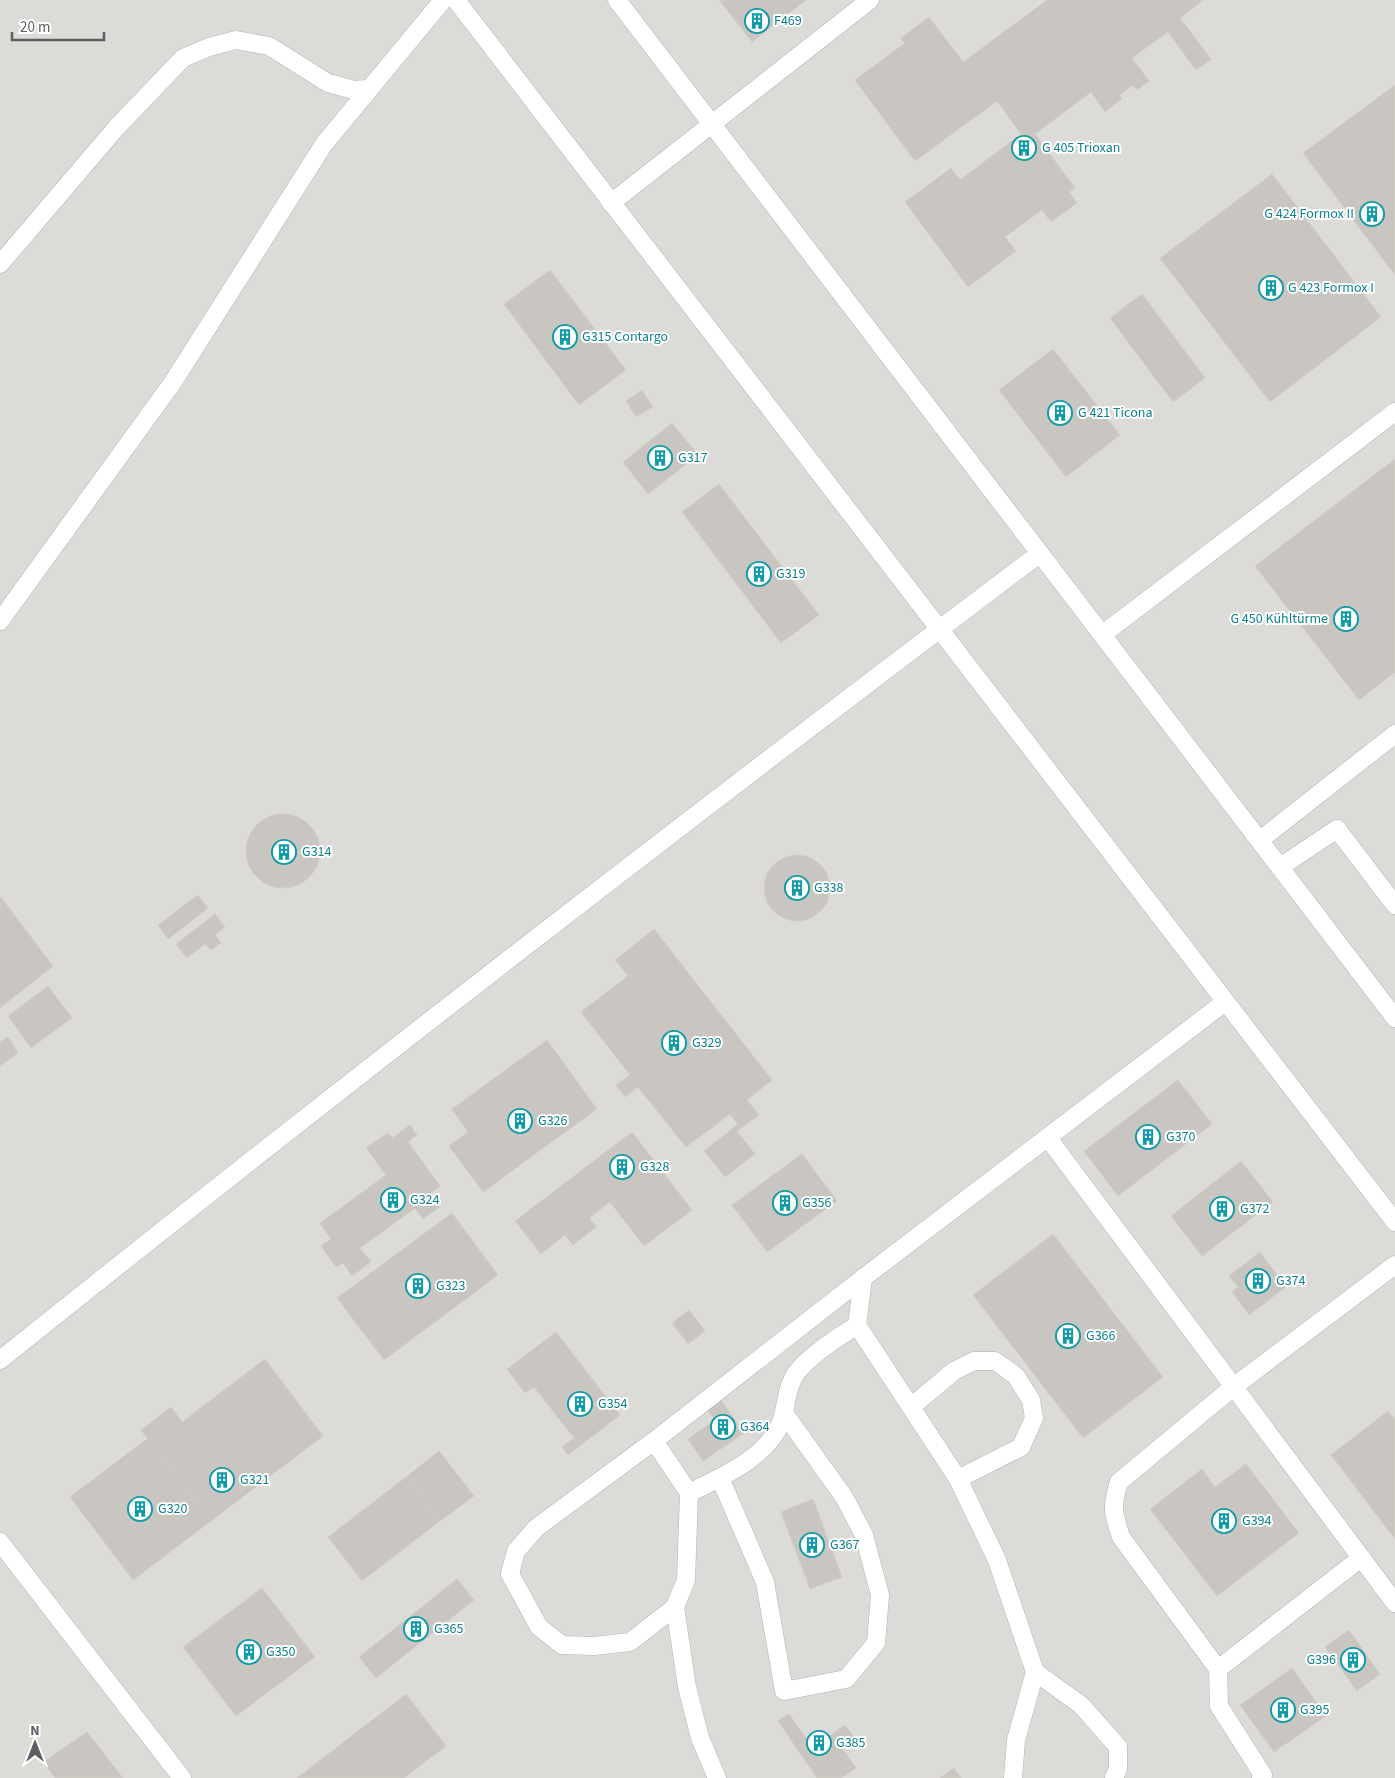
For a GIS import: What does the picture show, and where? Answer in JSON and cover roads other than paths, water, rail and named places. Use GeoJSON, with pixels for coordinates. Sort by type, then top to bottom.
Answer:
{"type":"FeatureCollection","features":[{"type":"Feature","properties":{"kind":"lane"},"geometry":{"type":"LineString","coordinates":[[0,621],[173,382],[324,144],[443,0]]}},
{"type":"Feature","properties":{"kind":"lane"},"geometry":{"type":"LineString","coordinates":[[456,0],[1395,1222]]}},
{"type":"Feature","properties":{"kind":"lane"},"geometry":{"type":"LineString","coordinates":[[617,0],[1039,554],[1394,1014]]}},
{"type":"Feature","properties":{"kind":"lane"},"geometry":{"type":"LineString","coordinates":[[611,203],[870,0]]}},
{"type":"Feature","properties":{"kind":"lane"},"geometry":{"type":"LineString","coordinates":[[0,264],[116,128],[183,58],[209,46],[236,40],[269,46],[328,84],[354,90],[368,89]]}},
{"type":"Feature","properties":{"kind":"lane"},"geometry":{"type":"LineString","coordinates":[[1102,634],[1395,412]]}},
{"type":"Feature","properties":{"kind":"lane"},"geometry":{"type":"LineString","coordinates":[[0,1360],[307,1115],[1039,554]]}},
{"type":"Feature","properties":{"kind":"lane"},"geometry":{"type":"LineString","coordinates":[[1260,840],[1395,734]]}},
{"type":"Feature","properties":{"kind":"lane"},"geometry":{"type":"LineString","coordinates":[[1280,867],[1337,829],[1395,905]]}},
{"type":"Feature","properties":{"kind":"lane"},"geometry":{"type":"LineString","coordinates":[[654,1441],[689,1493],[686,1580],[675,1607],[630,1642],[594,1646],[562,1644],[539,1627],[510,1574],[516,1551],[536,1528],[654,1441],[863,1278],[1225,1002]]}},
{"type":"Feature","properties":{"kind":"lane"},"geometry":{"type":"LineString","coordinates":[[1048,1138],[1232,1388],[1395,1603]]}},
{"type":"Feature","properties":{"kind":"lane"},"geometry":{"type":"LineString","coordinates":[[1261,1778],[1263,1775],[1219,1706],[1218,1669],[1121,1537],[1114,1516],[1112,1501],[1119,1482],[1232,1388],[1395,1265]]}},
{"type":"Feature","properties":{"kind":"lane"},"geometry":{"type":"LineString","coordinates":[[863,1278],[857,1325],[958,1479],[997,1560],[1035,1672],[1016,1740],[1012,1778]]}},
{"type":"Feature","properties":{"kind":"lane"},"geometry":{"type":"LineString","coordinates":[[689,1493],[720,1478],[750,1459],[776,1434],[784,1413],[788,1391],[797,1373],[814,1356],[857,1325]]}},
{"type":"Feature","properties":{"kind":"lane"},"geometry":{"type":"LineString","coordinates":[[911,1407],[954,1371],[974,1361],[995,1361],[1016,1376],[1031,1400],[1034,1418],[1021,1447],[958,1479]]}},
{"type":"Feature","properties":{"kind":"lane"},"geometry":{"type":"LineString","coordinates":[[720,1478],[765,1582],[784,1691],[846,1679],[876,1643],[880,1595],[864,1535],[848,1505],[784,1413]]}},
{"type":"Feature","properties":{"kind":"lane"},"geometry":{"type":"LineString","coordinates":[[0,1542],[182,1778]]}},
{"type":"Feature","properties":{"kind":"lane"},"geometry":{"type":"LineString","coordinates":[[1218,1669],[1361,1558]]}},
{"type":"Feature","properties":{"kind":"lane"},"geometry":{"type":"LineString","coordinates":[[675,1607],[687,1687],[700,1738],[717,1778]]}},
{"type":"Feature","properties":{"kind":"lane"},"geometry":{"type":"LineString","coordinates":[[1035,1672],[1081,1705],[1118,1747],[1118,1769],[1114,1778]]}},
{"type":"Feature","properties":{"kind":"place","name":"F469"},"geometry":{"type":"Point","coordinates":[757,21]}},
{"type":"Feature","properties":{"kind":"place","name":"G 405 Trioxan"},"geometry":{"type":"Point","coordinates":[1024,148]}},
{"type":"Feature","properties":{"kind":"place","name":"G 424 Formox II"},"geometry":{"type":"Point","coordinates":[1372,214]}},
{"type":"Feature","properties":{"kind":"place","name":"G 423 Formox I"},"geometry":{"type":"Point","coordinates":[1271,288]}},
{"type":"Feature","properties":{"kind":"place","name":"G315 Contargo"},"geometry":{"type":"Point","coordinates":[565,337]}},
{"type":"Feature","properties":{"kind":"place","name":"G 421 Ticona"},"geometry":{"type":"Point","coordinates":[1060,413]}},
{"type":"Feature","properties":{"kind":"place","name":"G317"},"geometry":{"type":"Point","coordinates":[660,458]}},
{"type":"Feature","properties":{"kind":"place","name":"G319"},"geometry":{"type":"Point","coordinates":[759,574]}},
{"type":"Feature","properties":{"kind":"place","name":"G 450 Kühltürme"},"geometry":{"type":"Point","coordinates":[1346,619]}},
{"type":"Feature","properties":{"kind":"place","name":"G314"},"geometry":{"type":"Point","coordinates":[284,852]}},
{"type":"Feature","properties":{"kind":"place","name":"G338"},"geometry":{"type":"Point","coordinates":[797,888]}},
{"type":"Feature","properties":{"kind":"place","name":"G329"},"geometry":{"type":"Point","coordinates":[674,1043]}},
{"type":"Feature","properties":{"kind":"place","name":"G326"},"geometry":{"type":"Point","coordinates":[520,1121]}},
{"type":"Feature","properties":{"kind":"place","name":"G370"},"geometry":{"type":"Point","coordinates":[1148,1137]}},
{"type":"Feature","properties":{"kind":"place","name":"G328"},"geometry":{"type":"Point","coordinates":[622,1167]}},
{"type":"Feature","properties":{"kind":"place","name":"G324"},"geometry":{"type":"Point","coordinates":[393,1200]}},
{"type":"Feature","properties":{"kind":"place","name":"G356"},"geometry":{"type":"Point","coordinates":[785,1203]}},
{"type":"Feature","properties":{"kind":"place","name":"G372"},"geometry":{"type":"Point","coordinates":[1222,1209]}},
{"type":"Feature","properties":{"kind":"place","name":"G374"},"geometry":{"type":"Point","coordinates":[1258,1281]}},
{"type":"Feature","properties":{"kind":"place","name":"G323"},"geometry":{"type":"Point","coordinates":[418,1286]}},
{"type":"Feature","properties":{"kind":"place","name":"G366"},"geometry":{"type":"Point","coordinates":[1068,1336]}},
{"type":"Feature","properties":{"kind":"place","name":"G354"},"geometry":{"type":"Point","coordinates":[580,1404]}},
{"type":"Feature","properties":{"kind":"place","name":"G364"},"geometry":{"type":"Point","coordinates":[723,1427]}},
{"type":"Feature","properties":{"kind":"place","name":"G321"},"geometry":{"type":"Point","coordinates":[222,1480]}},
{"type":"Feature","properties":{"kind":"place","name":"G320"},"geometry":{"type":"Point","coordinates":[140,1509]}},
{"type":"Feature","properties":{"kind":"place","name":"G394"},"geometry":{"type":"Point","coordinates":[1224,1521]}},
{"type":"Feature","properties":{"kind":"place","name":"G367"},"geometry":{"type":"Point","coordinates":[812,1545]}},
{"type":"Feature","properties":{"kind":"place","name":"G365"},"geometry":{"type":"Point","coordinates":[416,1629]}},
{"type":"Feature","properties":{"kind":"place","name":"G350"},"geometry":{"type":"Point","coordinates":[249,1652]}},
{"type":"Feature","properties":{"kind":"place","name":"G396"},"geometry":{"type":"Point","coordinates":[1353,1660]}},
{"type":"Feature","properties":{"kind":"place","name":"G395"},"geometry":{"type":"Point","coordinates":[1283,1710]}},
{"type":"Feature","properties":{"kind":"place","name":"G385"},"geometry":{"type":"Point","coordinates":[819,1743]}}]}
